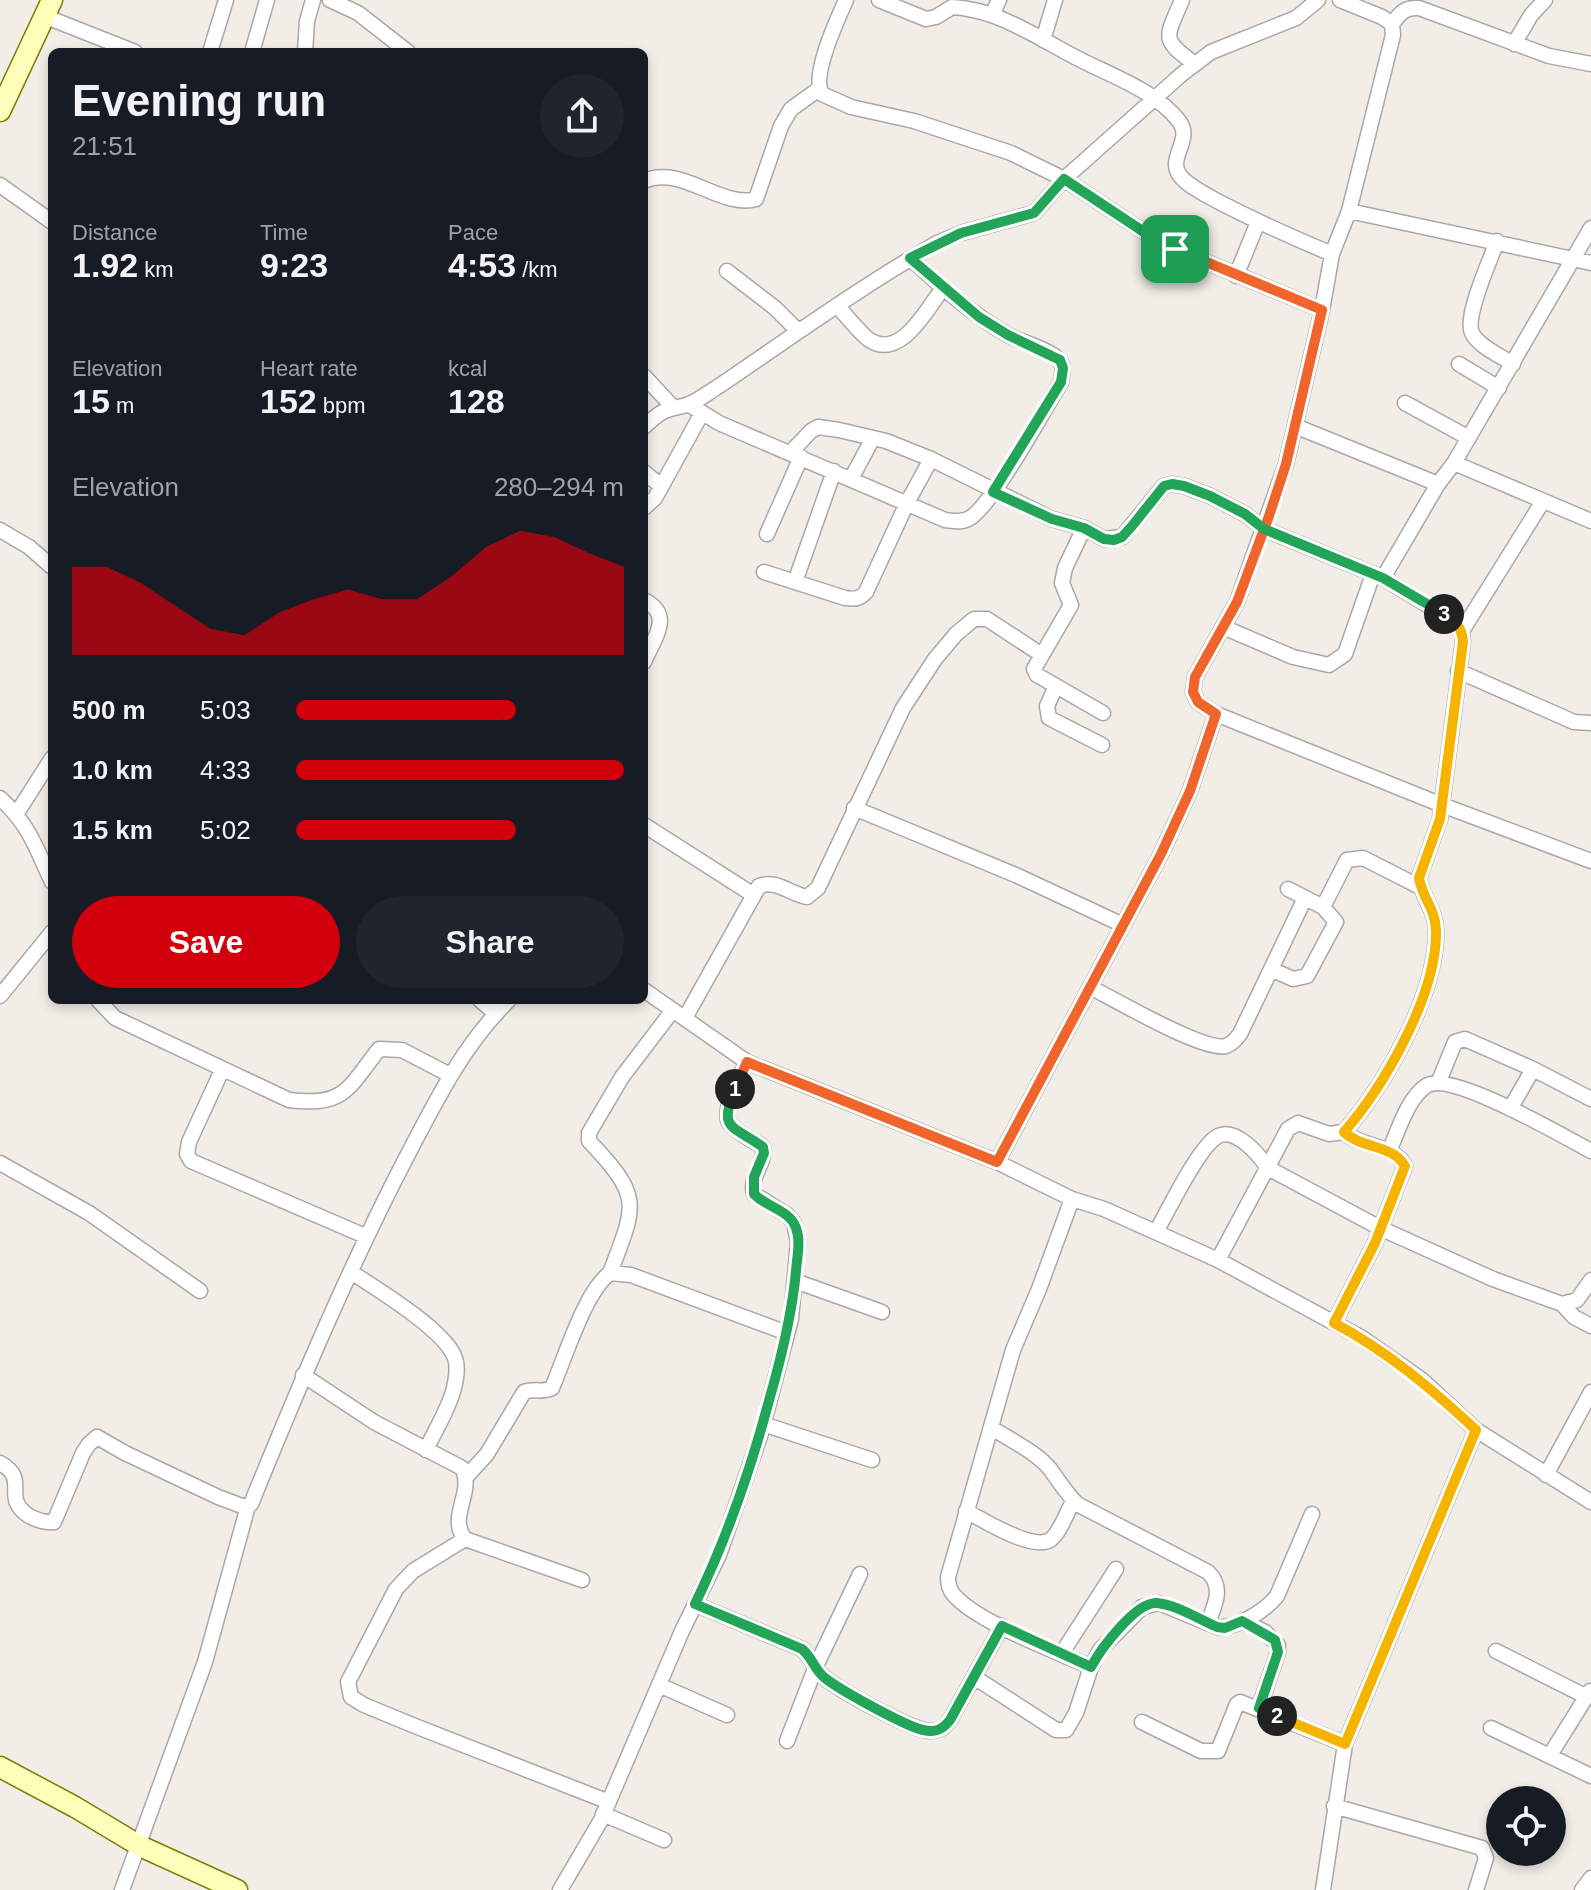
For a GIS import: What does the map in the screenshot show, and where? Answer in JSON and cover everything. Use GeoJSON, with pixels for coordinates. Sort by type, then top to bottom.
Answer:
{"type":"FeatureCollection","features":[{"type":"Feature","properties":{"kind":"street"},"geometry":{"type":"LineString","coordinates":[[211,48],[226,0]]}},
{"type":"Feature","properties":{"kind":"street"},"geometry":{"type":"LineString","coordinates":[[253,48],[267,0]]}},
{"type":"Feature","properties":{"kind":"street"},"geometry":{"type":"LineString","coordinates":[[305,48],[307,21],[313,0]]}},
{"type":"Feature","properties":{"kind":"street"},"geometry":{"type":"LineString","coordinates":[[330,0],[358,13],[403,48]]}},
{"type":"Feature","properties":{"kind":"street"},"geometry":{"type":"LineString","coordinates":[[846,0],[819,72],[819,89],[827,97],[851,107],[978,140],[1064,179],[1144,232],[1236,276],[1322,310]]}},
{"type":"Feature","properties":{"kind":"street"},"geometry":{"type":"LineString","coordinates":[[879,0],[926,19],[952,7],[992,15],[1154,99],[1179,120],[1184,131],[1184,142],[1175,161],[1181,178],[1202,193],[1258,222],[1332,254]]}},
{"type":"Feature","properties":{"kind":"street"},"geometry":{"type":"LineString","coordinates":[[992,15],[999,0]]}},
{"type":"Feature","properties":{"kind":"street"},"geometry":{"type":"LineString","coordinates":[[1043,40],[1055,0]]}},
{"type":"Feature","properties":{"kind":"street"},"geometry":{"type":"LineString","coordinates":[[1182,0],[1169,29],[1169,40],[1172,47],[1195,64]]}},
{"type":"Feature","properties":{"kind":"street"},"geometry":{"type":"LineString","coordinates":[[1340,0],[1392,24]]}},
{"type":"Feature","properties":{"kind":"street"},"geometry":{"type":"LineString","coordinates":[[1514,44],[1531,15],[1545,0]]}},
{"type":"Feature","properties":{"kind":"street"},"geometry":{"type":"LineString","coordinates":[[648,423],[659,413],[680,405],[910,258],[961,233],[1034,213],[1064,179],[1195,64],[1211,52],[1296,18],[1313,1]]}},
{"type":"Feature","properties":{"kind":"street"},"geometry":{"type":"LineString","coordinates":[[0,111],[50,4],[128,48]]}},
{"type":"Feature","properties":{"kind":"street"},"geometry":{"type":"LineString","coordinates":[[1591,64],[1549,56],[1419,8],[1409,7],[1402,11],[1392,24],[1393,35],[1349,211],[1332,254],[1286,464],[1237,602],[1195,677],[1193,692],[1198,702],[1216,714],[1591,861]]}},
{"type":"Feature","properties":{"kind":"street"},"geometry":{"type":"LineString","coordinates":[[648,180],[658,177],[680,180],[737,199],[756,199],[781,126],[791,109],[819,89]]}},
{"type":"Feature","properties":{"kind":"street"},"geometry":{"type":"LineString","coordinates":[[0,185],[48,219]]}},
{"type":"Feature","properties":{"kind":"street"},"geometry":{"type":"LineString","coordinates":[[1349,211],[1591,263]]}},
{"type":"Feature","properties":{"kind":"street"},"geometry":{"type":"LineString","coordinates":[[1236,276],[1258,222]]}},
{"type":"Feature","properties":{"kind":"street"},"geometry":{"type":"LineString","coordinates":[[1223,627],[1293,657],[1329,665],[1345,654],[1378,576],[1454,463],[1591,228]]}},
{"type":"Feature","properties":{"kind":"street"},"geometry":{"type":"LineString","coordinates":[[1497,241],[1473,308],[1470,327],[1477,340],[1513,364]]}},
{"type":"Feature","properties":{"kind":"street"},"geometry":{"type":"LineString","coordinates":[[648,379],[680,405],[719,423],[945,520],[960,522],[970,518],[993,492],[1061,382],[1063,368],[1060,360],[979,317],[910,258]]}},
{"type":"Feature","properties":{"kind":"street"},"geometry":{"type":"LineString","coordinates":[[727,271],[775,308],[798,331]]}},
{"type":"Feature","properties":{"kind":"street"},"geometry":{"type":"LineString","coordinates":[[837,306],[868,339],[887,345],[898,343],[911,330],[943,288]]}},
{"type":"Feature","properties":{"kind":"street"},"geometry":{"type":"LineString","coordinates":[[1459,364],[1499,388]]}},
{"type":"Feature","properties":{"kind":"street"},"geometry":{"type":"LineString","coordinates":[[1405,403],[1469,438]]}},
{"type":"Feature","properties":{"kind":"street"},"geometry":{"type":"LineString","coordinates":[[648,504],[655,498],[702,413]]}},
{"type":"Feature","properties":{"kind":"street"},"geometry":{"type":"LineString","coordinates":[[1295,426],[1438,484]]}},
{"type":"Feature","properties":{"kind":"street"},"geometry":{"type":"LineString","coordinates":[[767,534],[796,455],[811,431],[818,427],[873,438],[931,459],[993,492],[1104,539],[1122,537],[1164,486],[1172,484],[1210,496],[1245,514],[1264,529],[1378,576],[1447,616],[1462,631]]}},
{"type":"Feature","properties":{"kind":"street"},"geometry":{"type":"LineString","coordinates":[[851,479],[873,438]]}},
{"type":"Feature","properties":{"kind":"street"},"geometry":{"type":"LineString","coordinates":[[764,572],[845,598],[856,600],[862,597],[931,459]]}},
{"type":"Feature","properties":{"kind":"street"},"geometry":{"type":"LineString","coordinates":[[1454,463],[1591,521]]}},
{"type":"Feature","properties":{"kind":"street"},"geometry":{"type":"LineString","coordinates":[[795,582],[834,471]]}},
{"type":"Feature","properties":{"kind":"street"},"geometry":{"type":"LineString","coordinates":[[648,475],[661,486]]}},
{"type":"Feature","properties":{"kind":"street"},"geometry":{"type":"LineString","coordinates":[[1344,1132],[1392,1066],[1417,1010],[1434,960],[1436,928],[1433,908],[1420,887],[1419,878],[1442,805],[1462,631],[1543,501]]}},
{"type":"Feature","properties":{"kind":"street"},"geometry":{"type":"LineString","coordinates":[[1084,528],[1065,568],[1062,583],[1071,605],[1035,664],[1037,675],[1103,713]]}},
{"type":"Feature","properties":{"kind":"street"},"geometry":{"type":"LineString","coordinates":[[0,530],[29,547],[48,564]]}},
{"type":"Feature","properties":{"kind":"street"},"geometry":{"type":"LineString","coordinates":[[648,602],[658,608],[661,623],[648,653]]}},
{"type":"Feature","properties":{"kind":"street"},"geometry":{"type":"LineString","coordinates":[[467,1476],[487,1454],[524,1392],[552,1388],[589,1298],[610,1273],[629,1221],[631,1200],[626,1185],[589,1141],[589,1133],[622,1077],[679,1014],[759,886],[767,883],[799,896],[813,894],[903,708],[919,681],[956,634],[974,619],[987,619],[1042,655]]}},
{"type":"Feature","properties":{"kind":"street"},"geometry":{"type":"LineString","coordinates":[[1458,671],[1574,722],[1591,723]]}},
{"type":"Feature","properties":{"kind":"street"},"geometry":{"type":"LineString","coordinates":[[1056,686],[1047,706],[1049,718],[1102,745]]}},
{"type":"Feature","properties":{"kind":"street"},"geometry":{"type":"LineString","coordinates":[[997,1162],[1161,854],[1190,791],[1216,714]]}},
{"type":"Feature","properties":{"kind":"street"},"geometry":{"type":"LineString","coordinates":[[17,813],[48,764]]}},
{"type":"Feature","properties":{"kind":"street"},"geometry":{"type":"LineString","coordinates":[[0,798],[17,813],[33,836],[48,872]]}},
{"type":"Feature","properties":{"kind":"street"},"geometry":{"type":"LineString","coordinates":[[854,808],[1018,876],[1123,925]]}},
{"type":"Feature","properties":{"kind":"street"},"geometry":{"type":"LineString","coordinates":[[648,828],[752,894]]}},
{"type":"Feature","properties":{"kind":"street"},"geometry":{"type":"LineString","coordinates":[[1323,907],[1347,860],[1355,857],[1363,858],[1420,887]]}},
{"type":"Feature","properties":{"kind":"street"},"geometry":{"type":"LineString","coordinates":[[1271,969],[1293,979],[1307,976],[1336,922],[1323,907],[1288,889]]}},
{"type":"Feature","properties":{"kind":"street"},"geometry":{"type":"LineString","coordinates":[[1090,987],[1190,1038],[1225,1046],[1240,1034],[1305,898]]}},
{"type":"Feature","properties":{"kind":"street"},"geometry":{"type":"LineString","coordinates":[[0,996],[48,937]]}},
{"type":"Feature","properties":{"kind":"street"},"geometry":{"type":"LineString","coordinates":[[648,993],[747,1062],[997,1162],[1072,1199],[1104,1209],[1218,1260],[1362,1338],[1422,1380],[1476,1430],[1591,1502]]}},
{"type":"Feature","properties":{"kind":"street"},"geometry":{"type":"LineString","coordinates":[[102,1004],[115,1018],[289,1100],[329,1100],[344,1094],[379,1049],[402,1050],[450,1075]]}},
{"type":"Feature","properties":{"kind":"street"},"geometry":{"type":"LineString","coordinates":[[485,1004],[496,1014]]}},
{"type":"Feature","properties":{"kind":"street"},"geometry":{"type":"LineString","coordinates":[[122,1890],[205,1662],[248,1506],[303,1375],[365,1236],[450,1075],[505,1004]]}},
{"type":"Feature","properties":{"kind":"street"},"geometry":{"type":"LineString","coordinates":[[1439,1081],[1459,1039],[1487,1048],[1591,1099]]}},
{"type":"Feature","properties":{"kind":"street"},"geometry":{"type":"LineString","coordinates":[[560,1890],[606,1808],[728,1530],[763,1424],[787,1333],[798,1242],[794,1223],[787,1215],[758,1198],[752,1188],[764,1159],[763,1147],[731,1126],[726,1118],[747,1062]]}},
{"type":"Feature","properties":{"kind":"street"},"geometry":{"type":"LineString","coordinates":[[1510,1109],[1533,1069]]}},
{"type":"Feature","properties":{"kind":"street"},"geometry":{"type":"LineString","coordinates":[[222,1070],[189,1142],[187,1154],[191,1161],[365,1236]]}},
{"type":"Feature","properties":{"kind":"street"},"geometry":{"type":"LineString","coordinates":[[1389,1151],[1413,1101],[1425,1086],[1439,1081],[1510,1109],[1591,1151]]}},
{"type":"Feature","properties":{"kind":"street"},"geometry":{"type":"LineString","coordinates":[[1218,1260],[1288,1129],[1298,1123],[1329,1134],[1344,1132],[1362,1144],[1389,1151],[1405,1166],[1382,1229],[1334,1323]]}},
{"type":"Feature","properties":{"kind":"street"},"geometry":{"type":"LineString","coordinates":[[1156,1232],[1203,1150],[1217,1137],[1227,1134],[1260,1156],[1268,1168],[1382,1229],[1493,1279],[1562,1304],[1574,1317],[1591,1326]]}},
{"type":"Feature","properties":{"kind":"street"},"geometry":{"type":"LineString","coordinates":[[0,1163],[89,1213],[200,1291]]}},
{"type":"Feature","properties":{"kind":"street"},"geometry":{"type":"LineString","coordinates":[[1072,1199],[1013,1350],[966,1511],[948,1587],[957,1598],[1002,1626],[1091,1667]]}},
{"type":"Feature","properties":{"kind":"street"},"geometry":{"type":"LineString","coordinates":[[351,1272],[424,1324],[447,1344],[455,1359],[454,1389],[426,1450]]}},
{"type":"Feature","properties":{"kind":"street"},"geometry":{"type":"LineString","coordinates":[[610,1273],[631,1275],[787,1333]]}},
{"type":"Feature","properties":{"kind":"street"},"geometry":{"type":"LineString","coordinates":[[1562,1304],[1577,1300],[1591,1280]]}},
{"type":"Feature","properties":{"kind":"street"},"geometry":{"type":"LineString","coordinates":[[795,1281],[882,1312]]}},
{"type":"Feature","properties":{"kind":"street"},"geometry":{"type":"LineString","coordinates":[[303,1375],[374,1422],[462,1468],[468,1485],[457,1523],[465,1539],[582,1580]]}},
{"type":"Feature","properties":{"kind":"street"},"geometry":{"type":"LineString","coordinates":[[1546,1475],[1591,1392]]}},
{"type":"Feature","properties":{"kind":"street"},"geometry":{"type":"LineString","coordinates":[[763,1424],[872,1460]]}},
{"type":"Feature","properties":{"kind":"street"},"geometry":{"type":"LineString","coordinates":[[992,1428],[1042,1462],[1073,1501],[1216,1579],[1218,1587],[1208,1623]]}},
{"type":"Feature","properties":{"kind":"street"},"geometry":{"type":"LineString","coordinates":[[1323,1890],[1345,1744],[1476,1430]]}},
{"type":"Feature","properties":{"kind":"street"},"geometry":{"type":"LineString","coordinates":[[0,1463],[8,1467],[13,1478],[8,1499],[10,1505],[44,1522],[54,1522],[83,1453],[97,1437],[192,1485],[248,1506]]}},
{"type":"Feature","properties":{"kind":"street"},"geometry":{"type":"LineString","coordinates":[[966,1511],[1024,1540],[1043,1542],[1054,1535],[1073,1501]]}},
{"type":"Feature","properties":{"kind":"street"},"geometry":{"type":"LineString","coordinates":[[974,1677],[1062,1731],[1070,1726],[1100,1650],[1142,1607],[1151,1603],[1171,1607],[1225,1628],[1242,1621],[1270,1605],[1277,1596],[1312,1514]]}},
{"type":"Feature","properties":{"kind":"street"},"geometry":{"type":"LineString","coordinates":[[465,1539],[413,1571],[396,1589],[348,1682],[351,1697],[606,1808],[664,1840]]}},
{"type":"Feature","properties":{"kind":"street"},"geometry":{"type":"LineString","coordinates":[[1062,1653],[1116,1569]]}},
{"type":"Feature","properties":{"kind":"street"},"geometry":{"type":"LineString","coordinates":[[787,1741],[816,1666],[860,1574]]}},
{"type":"Feature","properties":{"kind":"street"},"geometry":{"type":"LineString","coordinates":[[695,1604],[802,1649],[821,1676],[900,1720],[922,1730],[933,1731],[943,1729],[950,1720],[1002,1626]]}},
{"type":"Feature","properties":{"kind":"street"},"geometry":{"type":"LineString","coordinates":[[1242,1621],[1265,1632],[1278,1645],[1259,1708]]}},
{"type":"Feature","properties":{"kind":"street"},"geometry":{"type":"LineString","coordinates":[[1496,1651],[1589,1693],[1550,1755]]}},
{"type":"Feature","properties":{"kind":"street"},"geometry":{"type":"LineString","coordinates":[[659,1685],[727,1715]]}},
{"type":"Feature","properties":{"kind":"street"},"geometry":{"type":"LineString","coordinates":[[1142,1722],[1201,1751],[1218,1751],[1237,1704],[1246,1702],[1345,1744]]}},
{"type":"Feature","properties":{"kind":"street"},"geometry":{"type":"LineString","coordinates":[[1491,1728],[1591,1776]]}},
{"type":"Feature","properties":{"kind":"street"},"geometry":{"type":"LineString","coordinates":[[0,1767],[140,1846],[237,1890]]}},
{"type":"Feature","properties":{"kind":"street"},"geometry":{"type":"LineString","coordinates":[[1334,1806],[1482,1848],[1486,1858],[1476,1890]]}},
{"type":"Feature","properties":{"kind":"street"},"geometry":{"type":"LineString","coordinates":[[1582,1890],[1591,1878]]}},
{"type":"Feature","properties":{"kind":"route"},"geometry":{"type":"LineString","coordinates":[[1175,249],[1064,179],[1034,213],[961,233],[910,258],[979,317],[1008,335],[1053,355],[1060,360],[1063,368],[1061,382],[993,492],[1052,519],[1114,540],[1122,537],[1164,486],[1184,486],[1245,514],[1264,529],[1383,578],[1447,616],[1462,631],[1440,819],[1419,878],[1420,887],[1433,908],[1436,928],[1434,960],[1401,1050],[1344,1132],[1362,1144],[1389,1151],[1403,1161],[1404,1175],[1375,1243],[1334,1323],[1362,1338],[1422,1380],[1476,1430],[1345,1744],[1259,1708],[1278,1652],[1275,1640],[1265,1632],[1242,1621],[1225,1628],[1217,1627],[1159,1603],[1142,1607],[1100,1650],[1091,1667],[1002,1626],[950,1720],[943,1729],[933,1731],[922,1730],[900,1720],[821,1676],[812,1657],[802,1649],[695,1604],[719,1555],[738,1505],[761,1433],[791,1319],[794,1296],[798,1232],[787,1215],[754,1194],[754,1177],[764,1159],[763,1147],[731,1126],[726,1118],[747,1062],[997,1162],[1161,854],[1190,791],[1216,714],[1198,702],[1193,692],[1195,677],[1237,602],[1251,565],[1264,529],[1269,516],[1286,464],[1322,310],[1175,249]]}}]}
